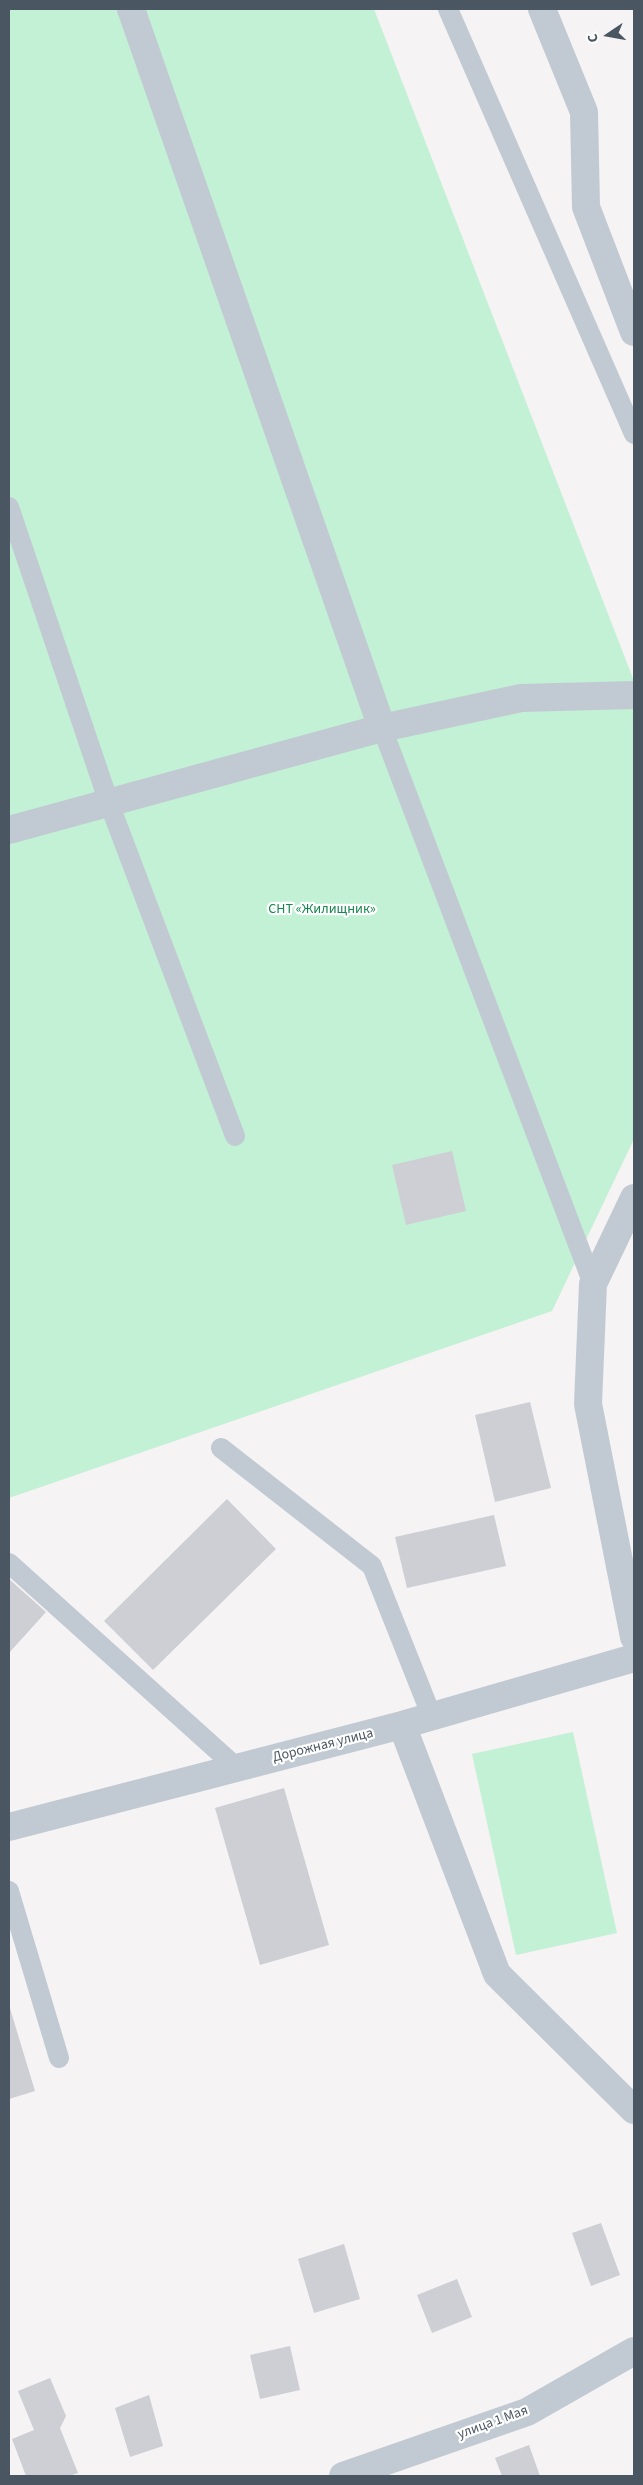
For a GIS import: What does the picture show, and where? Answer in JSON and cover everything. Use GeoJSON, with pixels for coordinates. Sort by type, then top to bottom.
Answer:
{"type":"FeatureCollection","features":[{"type":"Feature","properties":{"kind":"street"},"geometry":{"type":"LineString","coordinates":[[131,9],[382,728]]}},
{"type":"Feature","properties":{"kind":"street"},"geometry":{"type":"LineString","coordinates":[[542,9],[584,112],[586,207],[634,332]]}},
{"type":"Feature","properties":{"kind":"street"},"geometry":{"type":"LineString","coordinates":[[9,830],[382,728],[521,698],[634,695]]}},
{"type":"Feature","properties":{"kind":"street"},"geometry":{"type":"LineString","coordinates":[[634,1198],[593,1284],[588,1404],[634,1637]]}},
{"type":"Feature","properties":{"kind":"street","name":"Дорожная улица"},"geometry":{"type":"LineString","coordinates":[[9,1827],[432,1717],[634,1658]]}},
{"type":"Feature","properties":{"kind":"street"},"geometry":{"type":"LineString","coordinates":[[402,1725],[497,1974],[634,2110]]}},
{"type":"Feature","properties":{"kind":"street","name":"улица 1 Мая"},"geometry":{"type":"LineString","coordinates":[[343,2476],[527,2412],[634,2351]]}},
{"type":"Feature","properties":{"kind":"lane"},"geometry":{"type":"LineString","coordinates":[[448,9],[634,434]]}},
{"type":"Feature","properties":{"kind":"lane"},"geometry":{"type":"LineString","coordinates":[[9,507],[109,803],[235,1136]]}},
{"type":"Feature","properties":{"kind":"lane"},"geometry":{"type":"LineString","coordinates":[[382,728],[593,1284]]}},
{"type":"Feature","properties":{"kind":"lane"},"geometry":{"type":"LineString","coordinates":[[221,1448],[372,1566],[432,1717]]}},
{"type":"Feature","properties":{"kind":"lane"},"geometry":{"type":"LineString","coordinates":[[9,1563],[237,1768]]}},
{"type":"Feature","properties":{"kind":"lane"},"geometry":{"type":"LineString","coordinates":[[9,1891],[59,2058]]}},
{"type":"Feature","properties":{"kind":"green space","name":"СНТ «Жилищник»"},"geometry":{"type":"Polygon","coordinates":[[[9,9],[374,9],[634,681],[634,1139],[552,1311],[9,1498],[9,9]]]}},
{"type":"Feature","properties":{"kind":"green space"},"geometry":{"type":"Polygon","coordinates":[[[573,1732],[617,1933],[516,1955],[472,1754],[573,1732]]]}},
{"type":"Feature","properties":{"kind":"building"},"geometry":{"type":"Polygon","coordinates":[[[452,1151],[466,1211],[406,1225],[392,1165],[452,1151]]]}},
{"type":"Feature","properties":{"kind":"building"},"geometry":{"type":"Polygon","coordinates":[[[530,1402],[551,1488],[495,1502],[475,1415],[530,1402]]]}},
{"type":"Feature","properties":{"kind":"building"},"geometry":{"type":"Polygon","coordinates":[[[227,1499],[276,1549],[153,1670],[104,1621],[227,1499]]]}},
{"type":"Feature","properties":{"kind":"building"},"geometry":{"type":"Polygon","coordinates":[[[494,1515],[506,1566],[407,1588],[395,1537],[494,1515]]]}},
{"type":"Feature","properties":{"kind":"building"},"geometry":{"type":"Polygon","coordinates":[[[9,1579],[46,1612],[9,1653],[9,1579]]]}},
{"type":"Feature","properties":{"kind":"building"},"geometry":{"type":"Polygon","coordinates":[[[284,1788],[329,1945],[260,1965],[215,1808],[284,1788]]]}},
{"type":"Feature","properties":{"kind":"building"},"geometry":{"type":"Polygon","coordinates":[[[9,2005],[35,2091],[9,2099],[9,2005]]]}},
{"type":"Feature","properties":{"kind":"building"},"geometry":{"type":"Polygon","coordinates":[[[601,2223],[620,2275],[591,2286],[572,2233],[601,2223]]]}},
{"type":"Feature","properties":{"kind":"building"},"geometry":{"type":"Polygon","coordinates":[[[344,2244],[360,2299],[314,2313],[298,2259],[344,2244]]]}},
{"type":"Feature","properties":{"kind":"building"},"geometry":{"type":"Polygon","coordinates":[[[457,2279],[472,2317],[432,2333],[417,2295],[457,2279]]]}},
{"type":"Feature","properties":{"kind":"building"},"geometry":{"type":"Polygon","coordinates":[[[290,2346],[300,2390],[260,2399],[250,2355],[290,2346]]]}},
{"type":"Feature","properties":{"kind":"building"},"geometry":{"type":"Polygon","coordinates":[[[50,2378],[66,2416],[60,2428],[78,2473],[69,2476],[26,2476],[12,2439],[34,2430],[18,2391],[50,2378]]]}},
{"type":"Feature","properties":{"kind":"building"},"geometry":{"type":"Polygon","coordinates":[[[149,2395],[163,2446],[130,2457],[115,2408],[149,2395]]]}},
{"type":"Feature","properties":{"kind":"building"},"geometry":{"type":"Polygon","coordinates":[[[529,2445],[540,2476],[502,2476],[495,2458],[529,2445]]]}}]}
